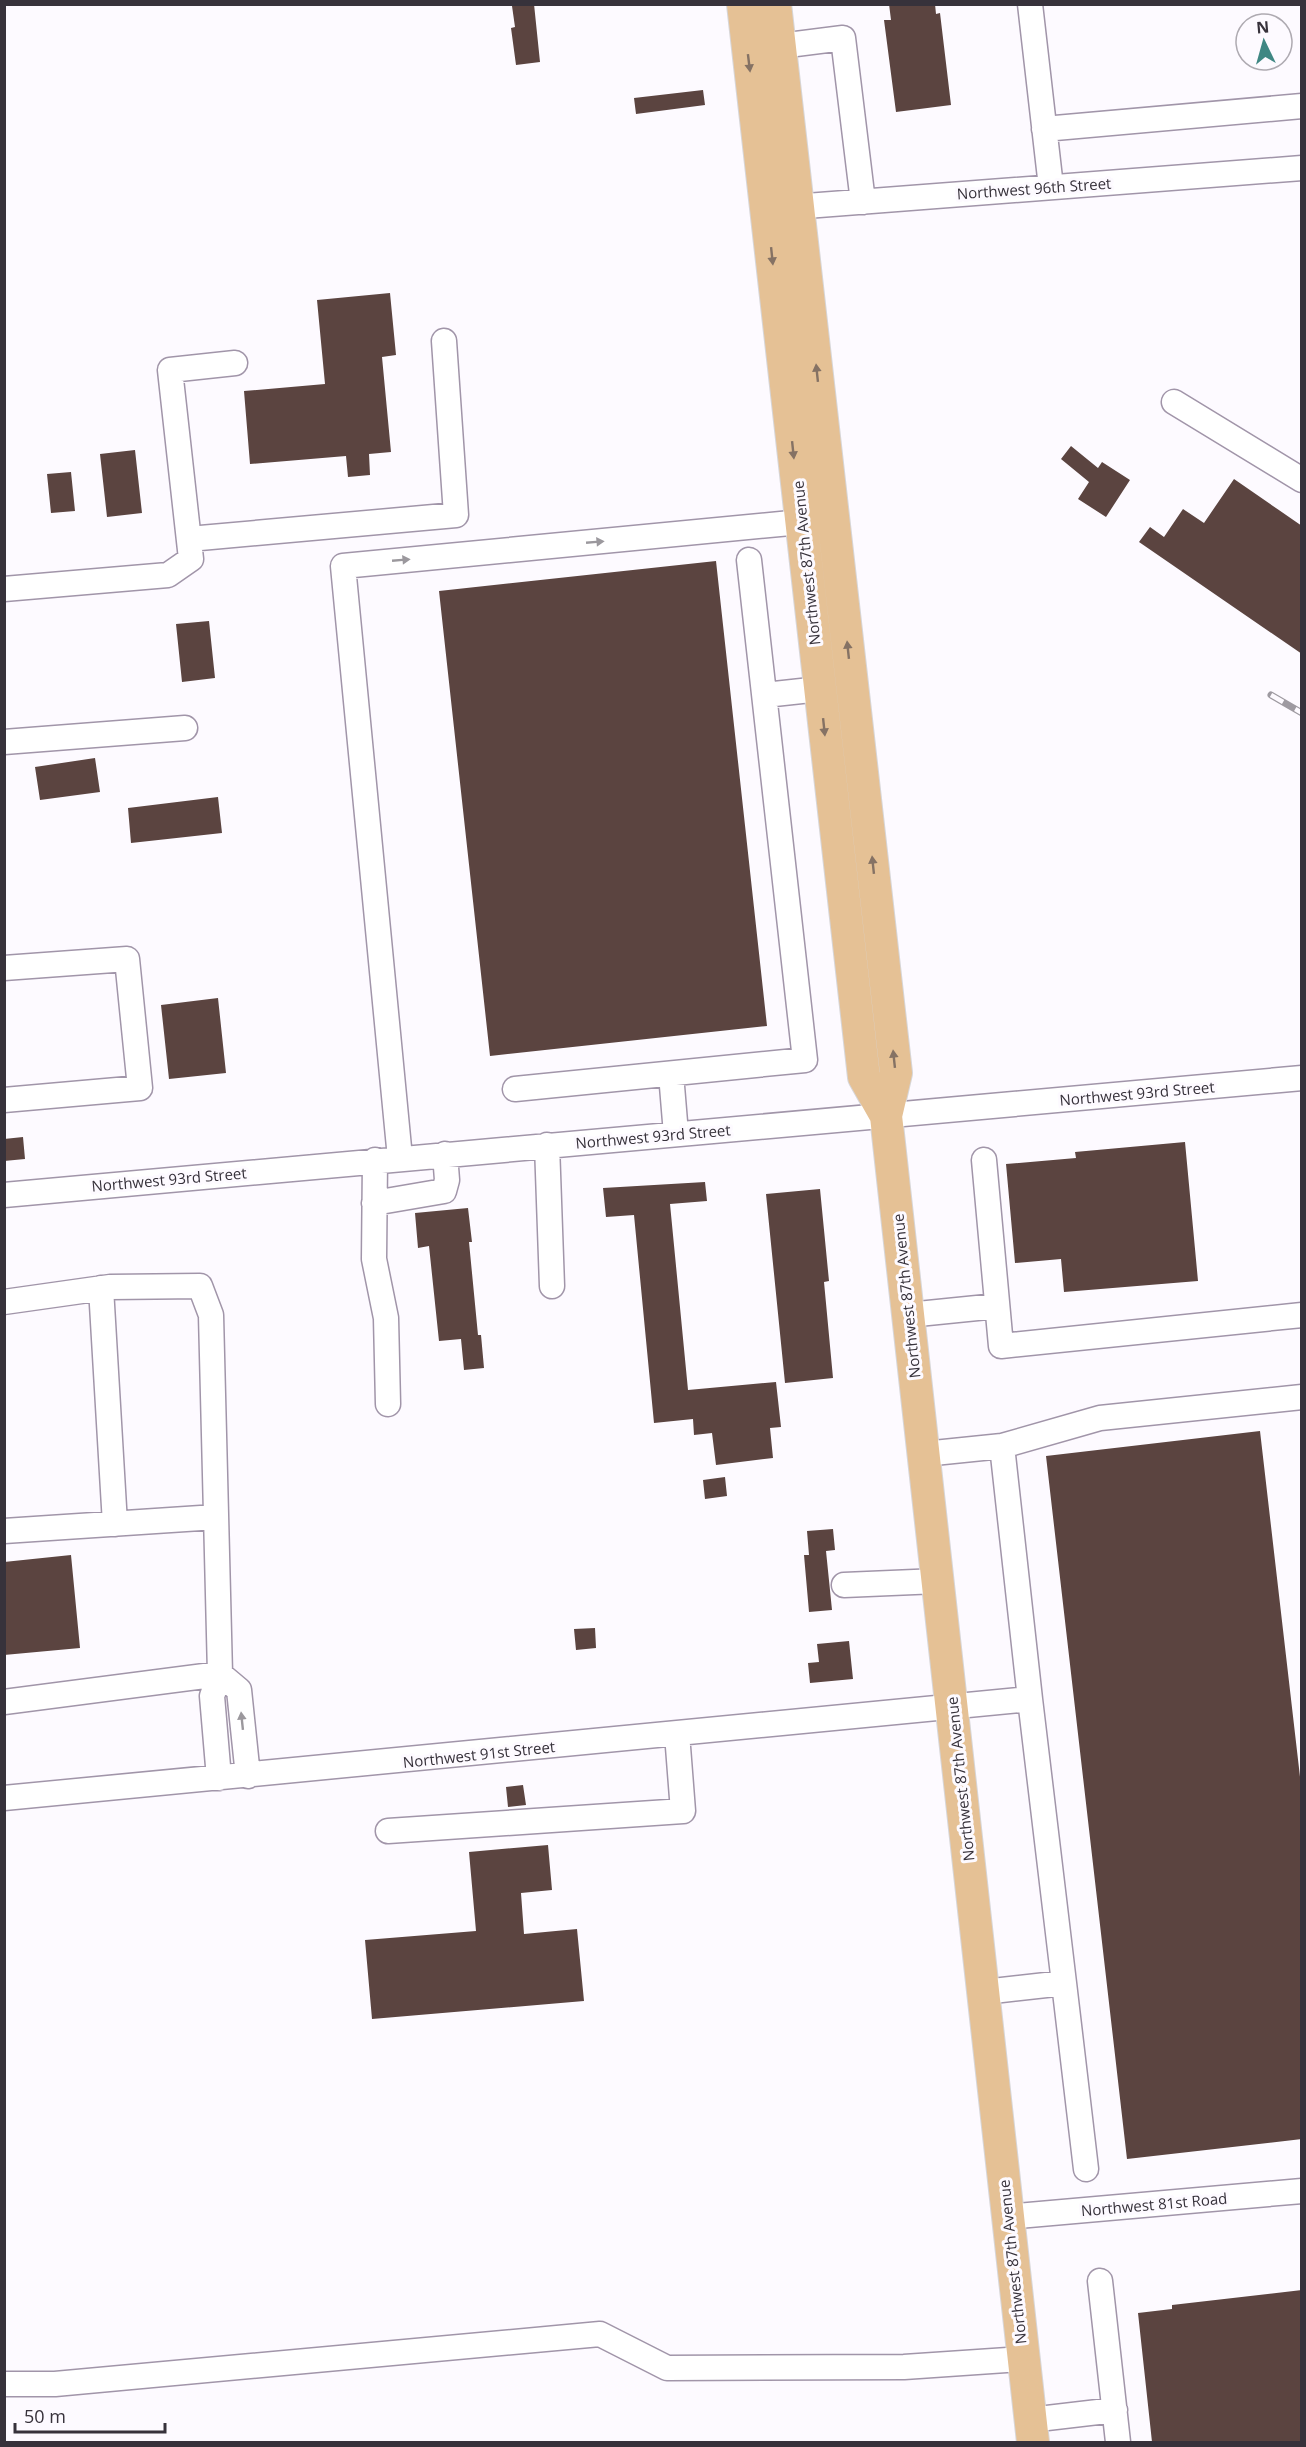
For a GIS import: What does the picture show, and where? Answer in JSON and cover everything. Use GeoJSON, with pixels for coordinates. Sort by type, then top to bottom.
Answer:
{"type":"FeatureCollection","features":[{"type":"Feature","properties":{"kind":"main road","name":"Northwest 87th Avenue"},"geometry":{"type":"LineString","coordinates":[[743,4],[864,1077],[886,1116]]}},
{"type":"Feature","properties":{"kind":"main road","name":"Northwest 87th Avenue"},"geometry":{"type":"LineString","coordinates":[[775,4],[896,1073],[886,1116],[1031,2431]]}},
{"type":"Feature","properties":{"kind":"street"},"geometry":{"type":"LineString","coordinates":[[1029,4],[1051,187]]}},
{"type":"Feature","properties":{"kind":"street"},"geometry":{"type":"LineString","coordinates":[[780,46],[843,38],[863,202]]}},
{"type":"Feature","properties":{"kind":"street"},"geometry":{"type":"LineString","coordinates":[[1044,129],[1302,106]]}},
{"type":"Feature","properties":{"kind":"street","name":"Northwest 96th Street"},"geometry":{"type":"LineString","coordinates":[[766,209],[1302,168]]}},
{"type":"Feature","properties":{"kind":"street"},"geometry":{"type":"LineString","coordinates":[[189,539],[456,515],[444,341]]}},
{"type":"Feature","properties":{"kind":"street"},"geometry":{"type":"LineString","coordinates":[[4,589],[168,575],[191,559],[170,370],[235,363]]}},
{"type":"Feature","properties":{"kind":"street"},"geometry":{"type":"LineString","coordinates":[[1174,402],[1302,480]]}},
{"type":"Feature","properties":{"kind":"street"},"geometry":{"type":"LineString","coordinates":[[400,1158],[343,566],[801,522]]}},
{"type":"Feature","properties":{"kind":"street"},"geometry":{"type":"LineString","coordinates":[[515,1089],[805,1060],[749,560]]}},
{"type":"Feature","properties":{"kind":"street"},"geometry":{"type":"LineString","coordinates":[[765,695],[820,688]]}},
{"type":"Feature","properties":{"kind":"street"},"geometry":{"type":"LineString","coordinates":[[4,742],[185,728]]}},
{"type":"Feature","properties":{"kind":"street"},"geometry":{"type":"LineString","coordinates":[[4,968],[128,958],[140,1088],[4,1100]]}},
{"type":"Feature","properties":{"kind":"street"},"geometry":{"type":"LineString","coordinates":[[671,1074],[676,1134]]}},
{"type":"Feature","properties":{"kind":"street","name":"Northwest 93rd Street"},"geometry":{"type":"LineString","coordinates":[[4,1195],[1302,1078]]}},
{"type":"Feature","properties":{"kind":"street"},"geometry":{"type":"LineString","coordinates":[[547,1145],[552,1286]]}},
{"type":"Feature","properties":{"kind":"street"},"geometry":{"type":"LineString","coordinates":[[374,1203],[444,1191],[447,1180],[445,1154]]}},
{"type":"Feature","properties":{"kind":"street"},"geometry":{"type":"LineString","coordinates":[[375,1160],[374,1260],[386,1318],[388,1404]]}},
{"type":"Feature","properties":{"kind":"street"},"geometry":{"type":"LineString","coordinates":[[984,1160],[1001,1346],[1302,1316]]}},
{"type":"Feature","properties":{"kind":"street"},"geometry":{"type":"LineString","coordinates":[[4,1302],[101,1288],[200,1286],[211,1316],[220,1674],[212,1696],[219,1778]]}},
{"type":"Feature","properties":{"kind":"street"},"geometry":{"type":"LineString","coordinates":[[101,1288],[115,1524]]}},
{"type":"Feature","properties":{"kind":"street"},"geometry":{"type":"LineString","coordinates":[[908,1315],[998,1306]]}},
{"type":"Feature","properties":{"kind":"street"},"geometry":{"type":"LineString","coordinates":[[924,1454],[1002,1446],[1100,1418],[1302,1397]]}},
{"type":"Feature","properties":{"kind":"street"},"geometry":{"type":"LineString","coordinates":[[1002,1446],[1086,2169]]}},
{"type":"Feature","properties":{"kind":"street"},"geometry":{"type":"LineString","coordinates":[[4,1531],[216,1517]]}},
{"type":"Feature","properties":{"kind":"street"},"geometry":{"type":"LineString","coordinates":[[844,1585],[938,1581]]}},
{"type":"Feature","properties":{"kind":"street"},"geometry":{"type":"LineString","coordinates":[[4,1702],[220,1674],[239,1690],[248,1776]]}},
{"type":"Feature","properties":{"kind":"street","name":"Northwest 91st Street"},"geometry":{"type":"LineString","coordinates":[[4,1798],[1030,1699]]}},
{"type":"Feature","properties":{"kind":"street"},"geometry":{"type":"LineString","coordinates":[[388,1831],[683,1811],[677,1734]]}},
{"type":"Feature","properties":{"kind":"street"},"geometry":{"type":"LineString","coordinates":[[984,1992],[1064,1983]]}},
{"type":"Feature","properties":{"kind":"street","name":"Northwest 81st Road"},"geometry":{"type":"LineString","coordinates":[[1006,2217],[1302,2191]]}},
{"type":"Feature","properties":{"kind":"street"},"geometry":{"type":"LineString","coordinates":[[1100,2281],[1118,2442]]}},
{"type":"Feature","properties":{"kind":"street"},"geometry":{"type":"LineString","coordinates":[[4,2384],[56,2384],[600,2334],[667,2368],[904,2367],[1023,2359]]}},
{"type":"Feature","properties":{"kind":"street"},"geometry":{"type":"LineString","coordinates":[[1031,2431],[1115,2410]]}},
{"type":"Feature","properties":{"kind":"building"},"geometry":{"type":"Polygon","coordinates":[[[534,4],[540,62],[516,65],[511,28],[515,27],[512,6],[534,4]]]}},
{"type":"Feature","properties":{"kind":"building"},"geometry":{"type":"Polygon","coordinates":[[[889,4],[935,4],[936,14],[940,13],[951,105],[896,112],[884,20],[891,20],[889,4]]]}},
{"type":"Feature","properties":{"kind":"building"},"geometry":{"type":"Polygon","coordinates":[[[703,90],[705,105],[636,114],[634,98],[703,90]]]}},
{"type":"Feature","properties":{"kind":"building"},"geometry":{"type":"Polygon","coordinates":[[[390,293],[396,355],[382,357],[391,452],[369,454],[370,475],[348,477],[346,456],[250,464],[244,391],[325,384],[317,300],[390,293]]]}},
{"type":"Feature","properties":{"kind":"building"},"geometry":{"type":"Polygon","coordinates":[[[1071,446],[1098,468],[1102,462],[1130,480],[1106,517],[1078,499],[1089,482],[1061,459],[1071,446]]]}},
{"type":"Feature","properties":{"kind":"building"},"geometry":{"type":"Polygon","coordinates":[[[135,450],[142,513],[107,517],[100,454],[135,450]]]}},
{"type":"Feature","properties":{"kind":"building"},"geometry":{"type":"Polygon","coordinates":[[[71,472],[75,511],[51,513],[47,474],[71,472]]]}},
{"type":"Feature","properties":{"kind":"building"},"geometry":{"type":"Polygon","coordinates":[[[1234,479],[1302,526],[1302,654],[1139,542],[1150,527],[1164,537],[1183,509],[1204,523],[1234,479]]]}},
{"type":"Feature","properties":{"kind":"building"},"geometry":{"type":"Polygon","coordinates":[[[716,561],[767,1026],[490,1056],[439,591],[716,561]]]}},
{"type":"Feature","properties":{"kind":"building"},"geometry":{"type":"Polygon","coordinates":[[[209,621],[215,678],[182,682],[176,624],[209,621]]]}},
{"type":"Feature","properties":{"kind":"building"},"geometry":{"type":"Polygon","coordinates":[[[95,758],[100,792],[40,800],[35,767],[95,758]]]}},
{"type":"Feature","properties":{"kind":"building"},"geometry":{"type":"Polygon","coordinates":[[[218,797],[222,833],[131,843],[128,808],[218,797]]]}},
{"type":"Feature","properties":{"kind":"building"},"geometry":{"type":"Polygon","coordinates":[[[218,998],[226,1073],[169,1079],[161,1005],[218,998]]]}},
{"type":"Feature","properties":{"kind":"building"},"geometry":{"type":"Polygon","coordinates":[[[23,1137],[25,1159],[4,1161],[4,1139],[23,1137]]]}},
{"type":"Feature","properties":{"kind":"building"},"geometry":{"type":"Polygon","coordinates":[[[1185,1142],[1198,1281],[1064,1292],[1061,1259],[1015,1263],[1006,1164],[1076,1158],[1075,1152],[1185,1142]]]}},
{"type":"Feature","properties":{"kind":"building"},"geometry":{"type":"Polygon","coordinates":[[[705,1182],[707,1201],[670,1204],[688,1390],[776,1382],[781,1427],[770,1428],[773,1458],[716,1465],[712,1433],[694,1435],[693,1419],[654,1423],[634,1215],[606,1217],[603,1188],[705,1182]]]}},
{"type":"Feature","properties":{"kind":"building"},"geometry":{"type":"Polygon","coordinates":[[[820,1189],[829,1281],[824,1282],[833,1378],[785,1383],[766,1194],[820,1189]]]}},
{"type":"Feature","properties":{"kind":"building"},"geometry":{"type":"Polygon","coordinates":[[[468,1208],[478,1335],[481,1335],[484,1368],[464,1370],[461,1339],[439,1341],[429,1246],[418,1248],[415,1213],[468,1208]]]}},
{"type":"Feature","properties":{"kind":"building"},"geometry":{"type":"Polygon","coordinates":[[[1260,1431],[1302,1794],[1302,2139],[1127,2159],[1046,1456],[1260,1431]]]}},
{"type":"Feature","properties":{"kind":"building"},"geometry":{"type":"Polygon","coordinates":[[[725,1477],[727,1496],[705,1499],[703,1480],[725,1477]]]}},
{"type":"Feature","properties":{"kind":"building"},"geometry":{"type":"Polygon","coordinates":[[[833,1529],[835,1550],[826,1551],[832,1610],[809,1612],[804,1555],[809,1555],[807,1531],[833,1529]]]}},
{"type":"Feature","properties":{"kind":"building"},"geometry":{"type":"Polygon","coordinates":[[[71,1555],[80,1648],[4,1655],[4,1562],[71,1555]]]}},
{"type":"Feature","properties":{"kind":"building"},"geometry":{"type":"Polygon","coordinates":[[[595,1628],[596,1648],[576,1650],[574,1629],[595,1628]]]}},
{"type":"Feature","properties":{"kind":"building"},"geometry":{"type":"Polygon","coordinates":[[[849,1641],[853,1679],[810,1683],[808,1663],[819,1662],[817,1644],[849,1641]]]}},
{"type":"Feature","properties":{"kind":"building"},"geometry":{"type":"Polygon","coordinates":[[[523,1785],[526,1805],[508,1807],[506,1787],[523,1785]]]}},
{"type":"Feature","properties":{"kind":"building"},"geometry":{"type":"Polygon","coordinates":[[[548,1845],[552,1890],[521,1893],[524,1934],[577,1929],[584,2001],[372,2019],[365,1940],[476,1931],[469,1852],[548,1845]]]}},
{"type":"Feature","properties":{"kind":"building"},"geometry":{"type":"Polygon","coordinates":[[[1302,2290],[1302,2442],[1152,2442],[1138,2313],[1172,2309],[1172,2305],[1302,2290]]]}},
{"type":"Feature","properties":{"kind":"railway"},"geometry":{"type":"LineString","coordinates":[[1271,695],[1302,713]]}}]}
